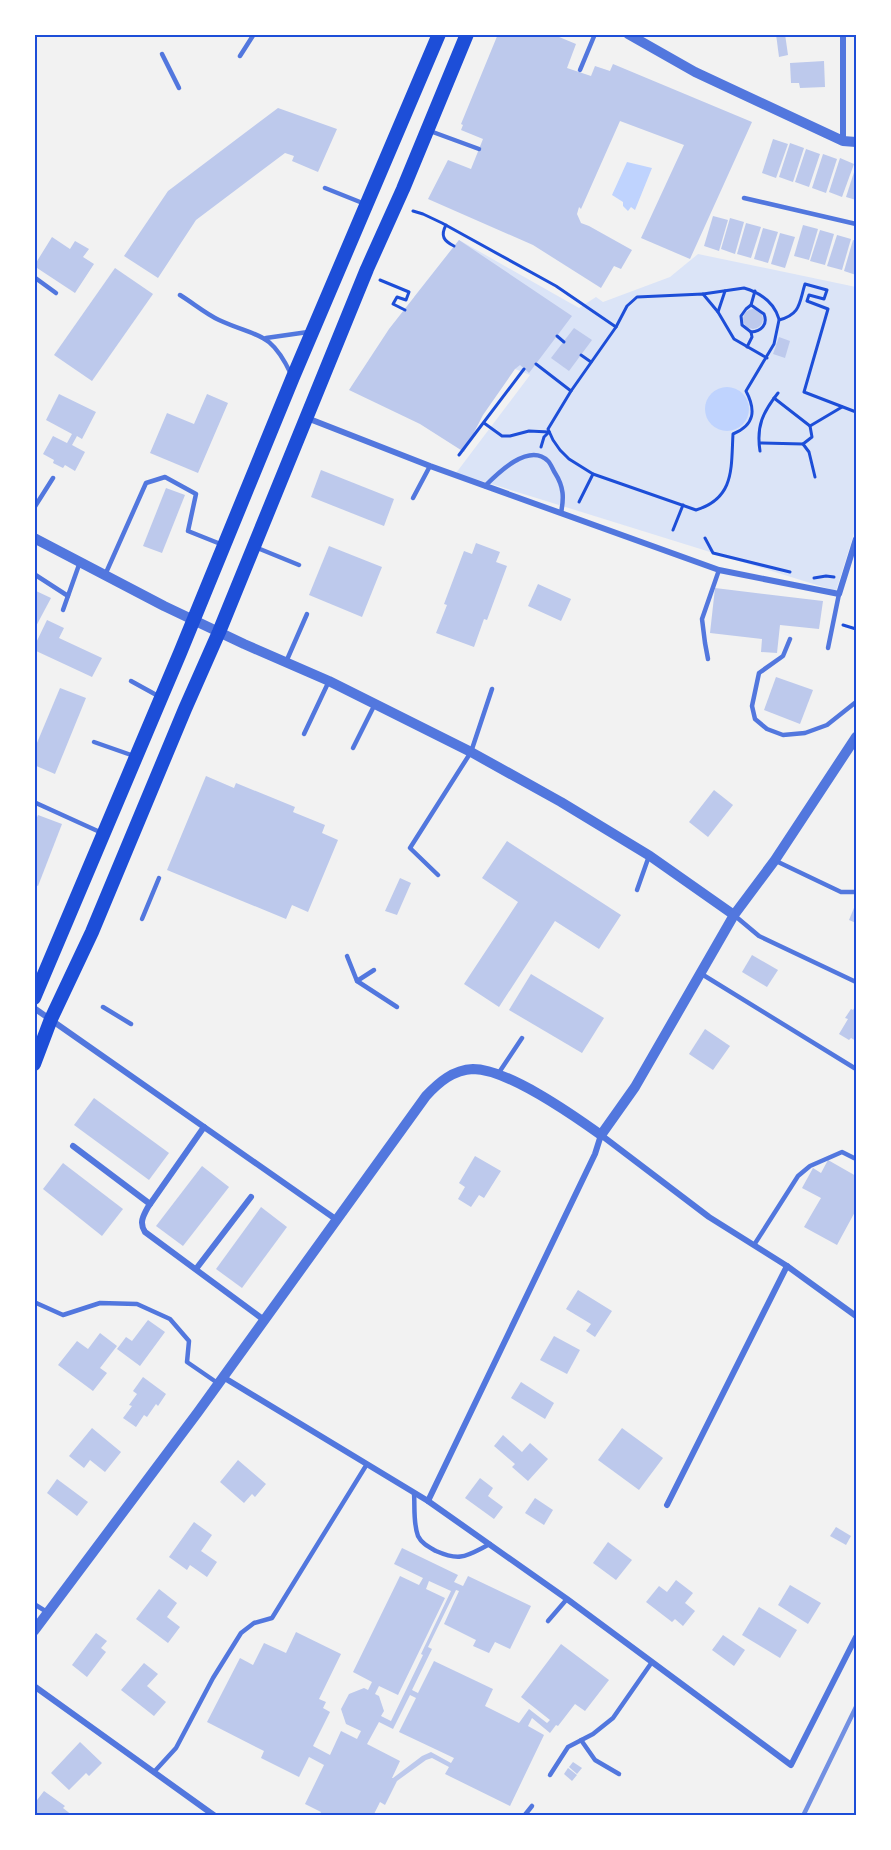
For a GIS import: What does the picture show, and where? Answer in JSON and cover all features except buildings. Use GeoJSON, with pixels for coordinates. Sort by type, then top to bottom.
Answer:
{"type":"FeatureCollection","features":[{"type":"Feature","properties":{"kind":"main road"},"geometry":{"type":"LineString","coordinates":[[34,998],[439,34]]}},
{"type":"Feature","properties":{"kind":"main road"},"geometry":{"type":"LineString","coordinates":[[34,1064],[51,1019],[92,932],[219,632],[367,269],[467,34]]}},
{"type":"Feature","properties":{"kind":"street"},"geometry":{"type":"LineString","coordinates":[[628,34],[695,72],[843,141],[856,142]]}},
{"type":"Feature","properties":{"kind":"street"},"geometry":{"type":"LineString","coordinates":[[843,34],[843,141]]}},
{"type":"Feature","properties":{"kind":"street"},"geometry":{"type":"LineString","coordinates":[[306,417],[430,466],[719,570],[839,594],[856,539]]}},
{"type":"Feature","properties":{"kind":"street"},"geometry":{"type":"LineString","coordinates":[[34,538],[164,606],[329,681],[471,752],[561,802],[650,856],[734,915]]}},
{"type":"Feature","properties":{"kind":"street"},"geometry":{"type":"LineString","coordinates":[[428,1501],[602,1136],[635,1087],[734,915],[775,860],[856,737]]}},
{"type":"Feature","properties":{"kind":"street"},"geometry":{"type":"LineString","coordinates":[[34,1008],[337,1220]]}},
{"type":"Feature","properties":{"kind":"street"},"geometry":{"type":"LineString","coordinates":[[34,1631],[221,1380],[426,1096],[434,1087],[454,1073],[483,1070],[498,1074],[565,1110],[709,1217],[787,1266],[856,1316]]}},
{"type":"Feature","properties":{"kind":"street"},"geometry":{"type":"LineString","coordinates":[[204,1127],[150,1204],[142,1217],[142,1227],[145,1232],[264,1320]]}},
{"type":"Feature","properties":{"kind":"street"},"geometry":{"type":"LineString","coordinates":[[73,1146],[150,1204]]}},
{"type":"Feature","properties":{"kind":"street"},"geometry":{"type":"LineString","coordinates":[[196,1269],[251,1197]]}},
{"type":"Feature","properties":{"kind":"street"},"geometry":{"type":"LineString","coordinates":[[667,1505],[787,1266]]}},
{"type":"Feature","properties":{"kind":"street"},"geometry":{"type":"LineString","coordinates":[[221,1380],[428,1501],[567,1599],[791,1765],[856,1636]]}},
{"type":"Feature","properties":{"kind":"street"},"geometry":{"type":"LineString","coordinates":[[34,1686],[215,1815]]}},
{"type":"Feature","properties":{"kind":"lane"},"geometry":{"type":"LineString","coordinates":[[240,56],[254,34]]}},
{"type":"Feature","properties":{"kind":"lane"},"geometry":{"type":"LineString","coordinates":[[580,70],[595,34]]}},
{"type":"Feature","properties":{"kind":"lane"},"geometry":{"type":"LineString","coordinates":[[162,54],[179,88]]}},
{"type":"Feature","properties":{"kind":"lane"},"geometry":{"type":"LineString","coordinates":[[427,130],[479,149]]}},
{"type":"Feature","properties":{"kind":"lane"},"geometry":{"type":"LineString","coordinates":[[325,188],[367,205]]}},
{"type":"Feature","properties":{"kind":"lane"},"geometry":{"type":"LineString","coordinates":[[744,198],[856,224]]}},
{"type":"Feature","properties":{"kind":"lane"},"geometry":{"type":"LineString","coordinates":[[34,277],[56,292]]}},
{"type":"Feature","properties":{"kind":"lane"},"geometry":{"type":"LineString","coordinates":[[180,295],[218,320],[266,338],[282,354],[293,377]]}},
{"type":"Feature","properties":{"kind":"lane"},"geometry":{"type":"LineString","coordinates":[[266,338],[314,331]]}},
{"type":"Feature","properties":{"kind":"lane"},"geometry":{"type":"LineString","coordinates":[[485,486],[513,462],[527,456],[537,455],[548,461],[560,480],[564,496],[561,513]]}},
{"type":"Feature","properties":{"kind":"lane"},"geometry":{"type":"LineString","coordinates":[[414,498],[430,466]]}},
{"type":"Feature","properties":{"kind":"lane"},"geometry":{"type":"LineString","coordinates":[[105,575],[146,483],[165,477],[196,494],[188,531],[225,546]]}},
{"type":"Feature","properties":{"kind":"lane"},"geometry":{"type":"LineString","coordinates":[[34,508],[53,478]]}},
{"type":"Feature","properties":{"kind":"lane"},"geometry":{"type":"LineString","coordinates":[[254,546],[299,565]]}},
{"type":"Feature","properties":{"kind":"lane"},"geometry":{"type":"LineString","coordinates":[[63,610],[80,562]]}},
{"type":"Feature","properties":{"kind":"lane"},"geometry":{"type":"LineString","coordinates":[[708,659],[702,619],[719,570]]}},
{"type":"Feature","properties":{"kind":"lane"},"geometry":{"type":"LineString","coordinates":[[34,574],[68,596]]}},
{"type":"Feature","properties":{"kind":"lane"},"geometry":{"type":"LineString","coordinates":[[828,648],[839,594]]}},
{"type":"Feature","properties":{"kind":"lane"},"geometry":{"type":"LineString","coordinates":[[286,662],[307,614]]}},
{"type":"Feature","properties":{"kind":"lane"},"geometry":{"type":"LineString","coordinates":[[790,639],[783,656],[759,673],[752,706],[755,718],[767,729],[783,735],[805,733],[827,725],[856,702]]}},
{"type":"Feature","properties":{"kind":"lane"},"geometry":{"type":"LineString","coordinates":[[131,681],[161,697]]}},
{"type":"Feature","properties":{"kind":"lane"},"geometry":{"type":"LineString","coordinates":[[304,734],[329,681]]}},
{"type":"Feature","properties":{"kind":"lane"},"geometry":{"type":"LineString","coordinates":[[438,875],[410,848],[471,752],[492,689]]}},
{"type":"Feature","properties":{"kind":"lane"},"geometry":{"type":"LineString","coordinates":[[353,748],[375,704]]}},
{"type":"Feature","properties":{"kind":"lane"},"geometry":{"type":"LineString","coordinates":[[94,742],[136,756]]}},
{"type":"Feature","properties":{"kind":"lane"},"geometry":{"type":"LineString","coordinates":[[34,806],[36,803],[104,834]]}},
{"type":"Feature","properties":{"kind":"lane"},"geometry":{"type":"LineString","coordinates":[[638,890],[650,856]]}},
{"type":"Feature","properties":{"kind":"lane"},"geometry":{"type":"LineString","coordinates":[[775,860],[841,892],[856,892]]}},
{"type":"Feature","properties":{"kind":"lane"},"geometry":{"type":"LineString","coordinates":[[142,919],[159,878]]}},
{"type":"Feature","properties":{"kind":"lane"},"geometry":{"type":"LineString","coordinates":[[734,915],[759,936],[856,982]]}},
{"type":"Feature","properties":{"kind":"lane"},"geometry":{"type":"LineString","coordinates":[[347,956],[357,981],[397,1007]]}},
{"type":"Feature","properties":{"kind":"lane"},"geometry":{"type":"LineString","coordinates":[[357,981],[374,970]]}},
{"type":"Feature","properties":{"kind":"lane"},"geometry":{"type":"LineString","coordinates":[[700,973],[856,1069]]}},
{"type":"Feature","properties":{"kind":"lane"},"geometry":{"type":"LineString","coordinates":[[103,1007],[132,1024]]}},
{"type":"Feature","properties":{"kind":"lane"},"geometry":{"type":"LineString","coordinates":[[498,1074],[522,1038]]}},
{"type":"Feature","properties":{"kind":"lane"},"geometry":{"type":"LineString","coordinates":[[754,1245],[798,1176],[810,1166],[842,1152],[856,1159]]}},
{"type":"Feature","properties":{"kind":"lane"},"geometry":{"type":"LineString","coordinates":[[34,1302],[63,1315],[99,1303],[137,1304],[170,1319],[189,1341],[187,1362],[221,1380]]}},
{"type":"Feature","properties":{"kind":"lane"},"geometry":{"type":"LineString","coordinates":[[154,1772],[176,1748],[213,1677],[241,1633],[254,1623],[272,1618],[368,1464]]}},
{"type":"Feature","properties":{"kind":"lane"},"geometry":{"type":"LineString","coordinates":[[414,1492],[416,1530],[426,1546],[451,1558],[461,1558],[490,1544]]}},
{"type":"Feature","properties":{"kind":"lane"},"geometry":{"type":"LineString","coordinates":[[548,1621],[567,1599]]}},
{"type":"Feature","properties":{"kind":"lane"},"geometry":{"type":"LineString","coordinates":[[34,1604],[48,1612]]}},
{"type":"Feature","properties":{"kind":"lane"},"geometry":{"type":"LineString","coordinates":[[550,1775],[568,1747],[593,1734],[613,1719],[652,1662]]}},
{"type":"Feature","properties":{"kind":"lane"},"geometry":{"type":"LineString","coordinates":[[581,1740],[595,1760],[619,1774]]}},
{"type":"Feature","properties":{"kind":"lane"},"geometry":{"type":"LineString","coordinates":[[524,1815],[532,1806]]}},
{"type":"Feature","properties":{"kind":"path"},"geometry":{"type":"LineString","coordinates":[[413,211],[446,225],[556,286],[616,327]]}},
{"type":"Feature","properties":{"kind":"path"},"geometry":{"type":"LineString","coordinates":[[446,225],[442,236],[446,242],[454,246]]}},
{"type":"Feature","properties":{"kind":"path"},"geometry":{"type":"LineString","coordinates":[[380,280],[410,292],[406,300],[397,297],[393,304],[405,310]]}},
{"type":"Feature","properties":{"kind":"path"},"geometry":{"type":"LineString","coordinates":[[779,320],[791,317],[798,309],[805,284],[827,290],[824,299],[809,295],[807,301],[828,309],[804,392],[856,412]]}},
{"type":"Feature","properties":{"kind":"path"},"geometry":{"type":"LineString","coordinates":[[744,288],[755,291],[772,305],[779,320],[774,344],[746,391],[752,403],[752,415],[748,425],[733,434],[730,476],[725,490],[710,506],[696,510],[593,474],[570,459],[553,440],[548,429],[571,391],[616,327],[627,306],[637,297],[703,294],[744,288]]}},
{"type":"Feature","properties":{"kind":"path"},"geometry":{"type":"LineString","coordinates":[[718,312],[725,291]]}},
{"type":"Feature","properties":{"kind":"path"},"geometry":{"type":"LineString","coordinates":[[747,346],[752,338],[751,332],[742,325],[742,313],[751,305],[755,291]]}},
{"type":"Feature","properties":{"kind":"path"},"geometry":{"type":"LineString","coordinates":[[703,294],[718,312],[734,339],[766,358]]}},
{"type":"Feature","properties":{"kind":"path"},"geometry":{"type":"LineString","coordinates":[[751,305],[764,314],[765,321],[764,326],[758,331],[751,332]]}},
{"type":"Feature","properties":{"kind":"path"},"geometry":{"type":"LineString","coordinates":[[557,336],[564,342]]}},
{"type":"Feature","properties":{"kind":"path"},"geometry":{"type":"LineString","coordinates":[[581,355],[591,362]]}},
{"type":"Feature","properties":{"kind":"path"},"geometry":{"type":"LineString","coordinates":[[536,364],[571,391]]}},
{"type":"Feature","properties":{"kind":"path"},"geometry":{"type":"LineString","coordinates":[[459,455],[524,369]]}},
{"type":"Feature","properties":{"kind":"path"},"geometry":{"type":"LineString","coordinates":[[760,450],[759,427],[766,408],[778,393]]}},
{"type":"Feature","properties":{"kind":"path"},"geometry":{"type":"LineString","coordinates":[[759,443],[803,444],[812,437],[810,426],[774,398]]}},
{"type":"Feature","properties":{"kind":"path"},"geometry":{"type":"LineString","coordinates":[[810,426],[842,407]]}},
{"type":"Feature","properties":{"kind":"path"},"geometry":{"type":"LineString","coordinates":[[484,422],[502,436],[529,431],[549,432]]}},
{"type":"Feature","properties":{"kind":"path"},"geometry":{"type":"LineString","coordinates":[[541,447],[544,437],[549,432]]}},
{"type":"Feature","properties":{"kind":"path"},"geometry":{"type":"LineString","coordinates":[[803,444],[809,452],[815,477]]}},
{"type":"Feature","properties":{"kind":"path"},"geometry":{"type":"LineString","coordinates":[[579,502],[593,474]]}},
{"type":"Feature","properties":{"kind":"path"},"geometry":{"type":"LineString","coordinates":[[673,530],[683,505]]}},
{"type":"Feature","properties":{"kind":"path"},"geometry":{"type":"LineString","coordinates":[[705,538],[713,553],[792,573]]}},
{"type":"Feature","properties":{"kind":"path"},"geometry":{"type":"LineString","coordinates":[[804,576],[844,578]]}},
{"type":"Feature","properties":{"kind":"path"},"geometry":{"type":"LineString","coordinates":[[841,624],[856,629]]}},
{"type":"Feature","properties":{"kind":"shaded area"},"geometry":{"type":"Polygon","coordinates":[[[459,240],[579,308],[596,297],[603,302],[670,277],[698,254],[856,287],[856,527],[836,591],[456,473],[530,375],[515,369],[414,297],[459,240]]]}},
{"type":"Feature","properties":{"kind":"water"},"geometry":{"type":"Polygon","coordinates":[[[627,162],[652,168],[635,210],[631,207],[628,211],[623,206],[623,202],[612,195],[627,162]]]}},
{"type":"Feature","properties":{"kind":"water"},"geometry":{"type":"Polygon","coordinates":[[[727,387],[736,388],[743,393],[748,400],[748,418],[743,425],[736,430],[727,431],[718,430],[711,425],[706,418],[705,409],[706,400],[711,393],[718,388],[727,387]]]}},
{"type":"Feature","properties":{"kind":"railway"},"geometry":{"type":"LineString","coordinates":[[803,1816],[856,1707]]}}]}
